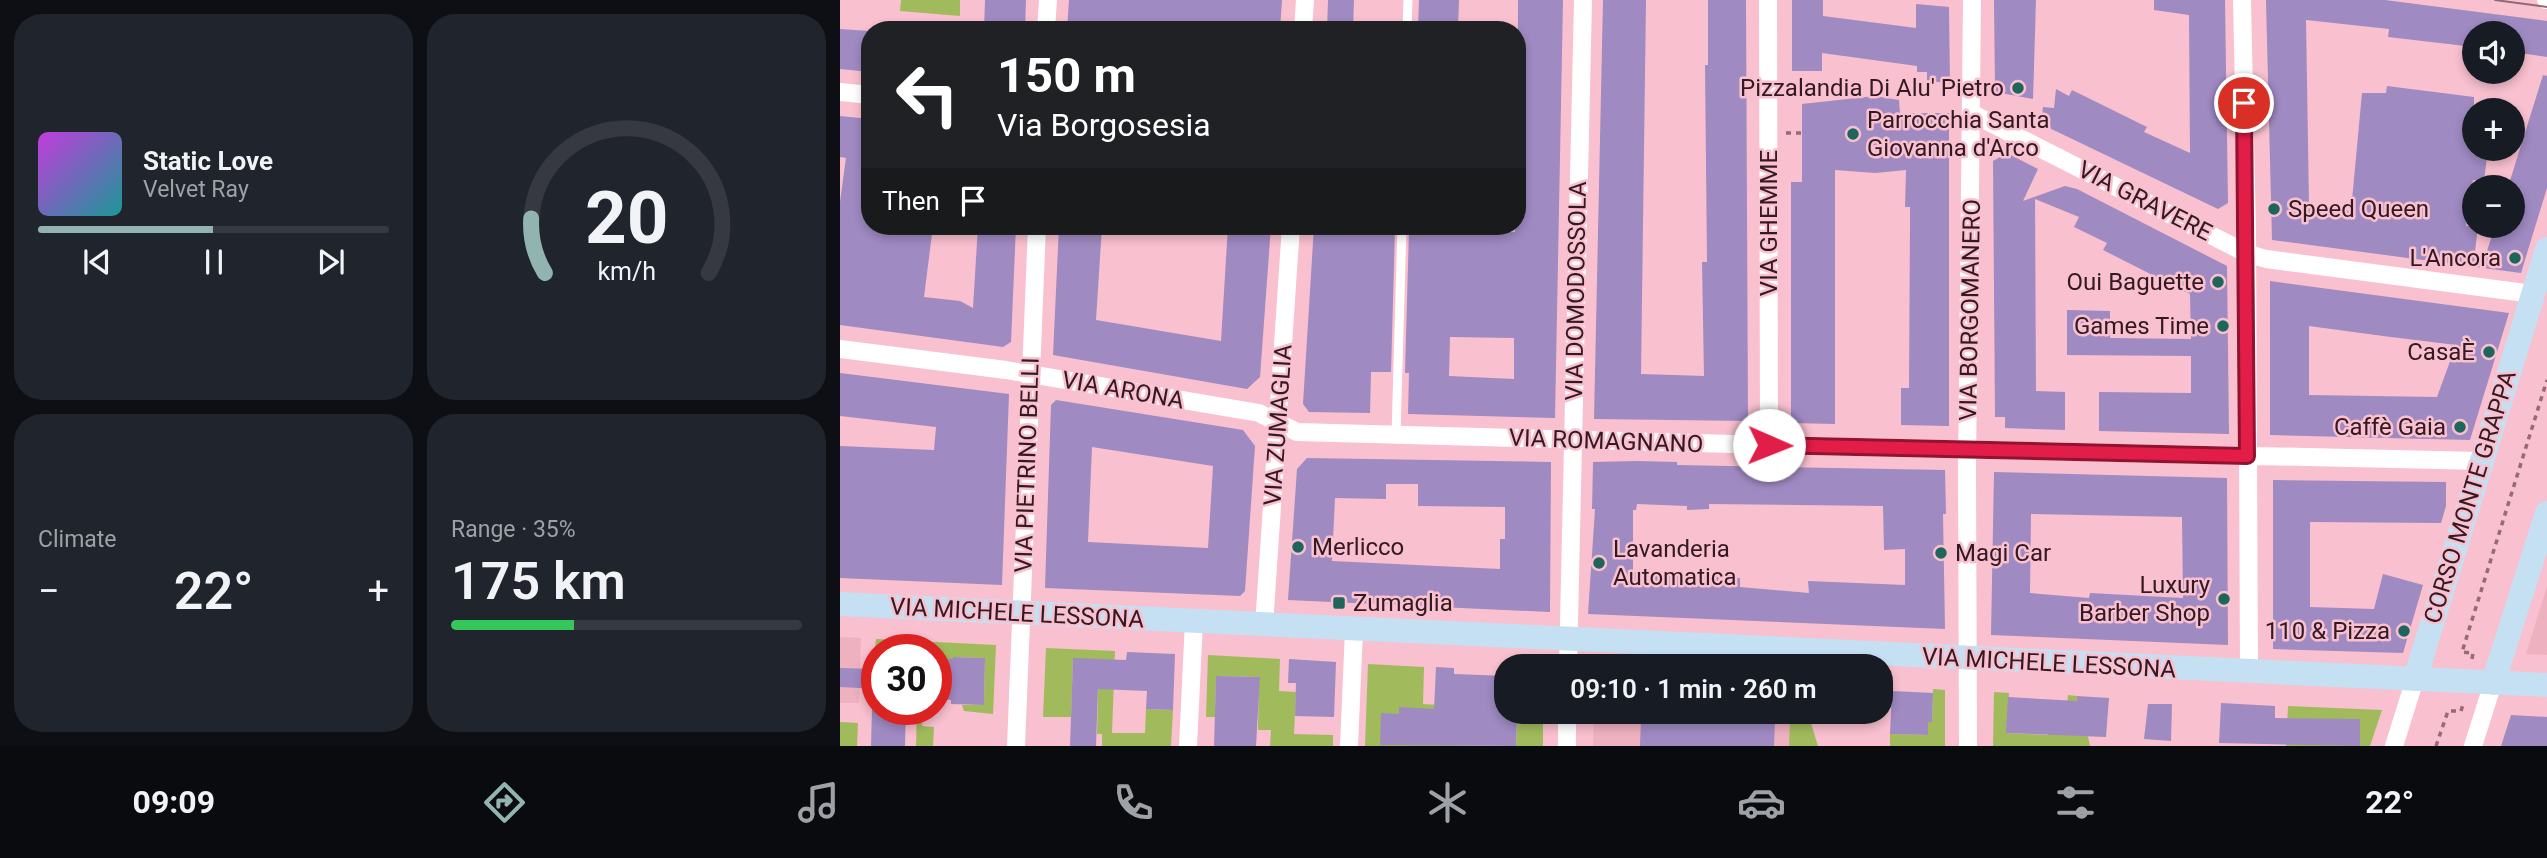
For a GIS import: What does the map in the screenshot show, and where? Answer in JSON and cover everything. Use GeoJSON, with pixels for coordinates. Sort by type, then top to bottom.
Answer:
{"type":"FeatureCollection","features":[{"type":"Feature","properties":{"kind":"street"},"geometry":{"type":"LineString","coordinates":[[1047,21],[1048,0]]}},
{"type":"Feature","properties":{"kind":"street"},"geometry":{"type":"LineString","coordinates":[[1304,21],[1305,0]]}},
{"type":"Feature","properties":{"kind":"street","name":"VIA DOMODOSSOLA"},"geometry":{"type":"LineString","coordinates":[[1568,654],[1583,0]]}},
{"type":"Feature","properties":{"kind":"street","name":"VIA GHEMME"},"geometry":{"type":"LineString","coordinates":[[1768,0],[1769,445]]}},
{"type":"Feature","properties":{"kind":"street","name":"VIA BORGOMANERO"},"geometry":{"type":"LineString","coordinates":[[1968,746],[1972,0]]}},
{"type":"Feature","properties":{"kind":"street"},"geometry":{"type":"LineString","coordinates":[[2242,0],[2249,672]]}},
{"type":"Feature","properties":{"kind":"street"},"geometry":{"type":"LineString","coordinates":[[840,92],[861,94]]}},
{"type":"Feature","properties":{"kind":"street","name":"VIA GRAVERE"},"geometry":{"type":"LineString","coordinates":[[1973,114],[2246,254],[2266,259],[2533,294]]}},
{"type":"Feature","properties":{"kind":"street","name":"VIA PIETRINO BELLI"},"geometry":{"type":"LineString","coordinates":[[1016,746],[1037,235]]}},
{"type":"Feature","properties":{"kind":"street","name":"VIA ZUMAGLIA"},"geometry":{"type":"LineString","coordinates":[[1264,625],[1290,235]]}},
{"type":"Feature","properties":{"kind":"street","name":"CORSO MONTE GRAPPA"},"geometry":{"type":"LineString","coordinates":[[2395,746],[2547,249]]}},
{"type":"Feature","properties":{"kind":"street","name":"VIA ARONA"},"geometry":{"type":"LineString","coordinates":[[840,349],[1031,374],[1259,413],[1279,423]]}},
{"type":"Feature","properties":{"kind":"street","name":"VIA ROMAGNANO"},"geometry":{"type":"LineString","coordinates":[[1279,423],[1297,432],[2482,461]]}},
{"type":"Feature","properties":{"kind":"street"},"geometry":{"type":"LineString","coordinates":[[2473,746],[2547,513]]}},
{"type":"Feature","properties":{"kind":"street","name":"VIA MICHELE LESSONA"},"geometry":{"type":"LineString","coordinates":[[840,604],[2547,685]]}},
{"type":"Feature","properties":{"kind":"street"},"geometry":{"type":"LineString","coordinates":[[1188,746],[1194,621]]}},
{"type":"Feature","properties":{"kind":"street"},"geometry":{"type":"LineString","coordinates":[[1349,746],[1354,630]]}},
{"type":"Feature","properties":{"kind":"street"},"geometry":{"type":"LineString","coordinates":[[1567,724],[1567,746]]}},
{"type":"Feature","properties":{"kind":"lane"},"geometry":{"type":"LineString","coordinates":[[1407,21],[1408,0]]}},
{"type":"Feature","properties":{"kind":"lane"},"geometry":{"type":"LineString","coordinates":[[1396,435],[1402,235]]}},
{"type":"Feature","properties":{"kind":"path"},"geometry":{"type":"LineString","coordinates":[[1791,132],[1802,132]]}},
{"type":"Feature","properties":{"kind":"path"},"geometry":{"type":"LineString","coordinates":[[2437,746],[2448,711],[2461,711],[2473,653],[2462,652],[2547,380]]}},
{"type":"Feature","properties":{"kind":"shaded area"},"geometry":{"type":"Polygon","coordinates":[[[2547,586],[2547,655],[2526,654],[2547,586]]]}},
{"type":"Feature","properties":{"kind":"shaded area"},"geometry":{"type":"Polygon","coordinates":[[[840,637],[861,638],[859,703],[840,703],[840,637]]]}},
{"type":"Feature","properties":{"kind":"shaded area"},"geometry":{"type":"Polygon","coordinates":[[[1594,724],[1790,724],[1789,746],[1593,746],[1594,724]]]}},
{"type":"Feature","properties":{"kind":"green space"},"geometry":{"type":"Polygon","coordinates":[[[901,0],[960,0],[960,16],[900,11],[901,0]]]}},
{"type":"Feature","properties":{"kind":"green space"},"geometry":{"type":"Polygon","coordinates":[[[952,643],[996,645],[993,714],[964,711],[962,705],[984,705],[985,658],[953,659],[952,643]]]}},
{"type":"Feature","properties":{"kind":"green space"},"geometry":{"type":"Polygon","coordinates":[[[1046,648],[1115,651],[1112,733],[1145,733],[1146,709],[1173,710],[1171,746],[1102,746],[1102,734],[1097,734],[1099,660],[1073,659],[1071,717],[1043,717],[1046,648]]]}},
{"type":"Feature","properties":{"kind":"green space"},"geometry":{"type":"Polygon","coordinates":[[[1208,655],[1280,659],[1279,691],[1296,692],[1294,734],[1333,735],[1333,746],[1270,746],[1271,730],[1258,730],[1259,677],[1216,676],[1215,717],[1206,717],[1208,655]]]}},
{"type":"Feature","properties":{"kind":"green space"},"geometry":{"type":"Polygon","coordinates":[[[1368,664],[1424,667],[1423,704],[1453,706],[1452,745],[1487,746],[1365,746],[1368,664]]]}},
{"type":"Feature","properties":{"kind":"green space"},"geometry":{"type":"Polygon","coordinates":[[[1933,689],[1945,690],[1945,746],[1890,746],[1890,734],[1927,735],[1928,722],[1932,722],[1933,689]]]}},
{"type":"Feature","properties":{"kind":"green space"},"geometry":{"type":"Polygon","coordinates":[[[1994,692],[2009,693],[2007,733],[2048,735],[2049,716],[2066,717],[2068,695],[2077,696],[2075,734],[2088,736],[2090,746],[1993,746],[1994,692]]]}},
{"type":"Feature","properties":{"kind":"green space"},"geometry":{"type":"Polygon","coordinates":[[[2288,706],[2382,710],[2370,746],[2286,746],[2288,706]]]}},
{"type":"Feature","properties":{"kind":"green space"},"geometry":{"type":"Polygon","coordinates":[[[840,722],[858,723],[857,746],[840,746],[840,722]]]}},
{"type":"Feature","properties":{"kind":"green space"},"geometry":{"type":"Polygon","coordinates":[[[1517,724],[1543,724],[1543,746],[1516,746],[1517,724]]]}},
{"type":"Feature","properties":{"kind":"green space"},"geometry":{"type":"Polygon","coordinates":[[[1790,724],[1811,724],[1818,746],[1789,746],[1790,724]]]}},
{"type":"Feature","properties":{"kind":"green space"},"geometry":{"type":"Polygon","coordinates":[[[917,725],[934,727],[933,746],[916,746],[917,725]]]}},
{"type":"Feature","properties":{"kind":"building"},"geometry":{"type":"Polygon","coordinates":[[[985,0],[1026,0],[1025,21],[984,21],[985,0]]]}},
{"type":"Feature","properties":{"kind":"building"},"geometry":{"type":"Polygon","coordinates":[[[1069,0],[1282,0],[1281,21],[1068,21],[1069,0]]]}},
{"type":"Feature","properties":{"kind":"building"},"geometry":{"type":"Polygon","coordinates":[[[1328,0],[1354,0],[1353,21],[1327,21],[1328,0]]]}},
{"type":"Feature","properties":{"kind":"building"},"geometry":{"type":"Polygon","coordinates":[[[1419,0],[1459,0],[1458,21],[1418,21],[1419,0]]]}},
{"type":"Feature","properties":{"kind":"building"},"geometry":{"type":"Polygon","coordinates":[[[1518,0],[1563,0],[1555,418],[1408,414],[1409,373],[1405,373],[1409,235],[1526,235],[1526,21],[1518,21],[1518,0]],[[1450,337],[1449,376],[1514,379],[1514,338],[1450,337]]]}},
{"type":"Feature","properties":{"kind":"building"},"geometry":{"type":"Polygon","coordinates":[[[1603,0],[1646,0],[1641,374],[1704,376],[1702,262],[1707,262],[1705,65],[1708,65],[1708,0],[1746,0],[1748,421],[1594,419],[1603,0]]]}},
{"type":"Feature","properties":{"kind":"building"},"geometry":{"type":"Polygon","coordinates":[[[1792,0],[1823,0],[1823,16],[1916,28],[1916,4],[1949,7],[1950,84],[1927,80],[1927,72],[1917,72],[1917,66],[1822,53],[1822,71],[1792,71],[1792,0]]]}},
{"type":"Feature","properties":{"kind":"building"},"geometry":{"type":"Polygon","coordinates":[[[1994,0],[2036,0],[2033,99],[1995,92],[1994,0]]]}},
{"type":"Feature","properties":{"kind":"building"},"geometry":{"type":"Polygon","coordinates":[[[2154,0],[2225,0],[2228,203],[2218,209],[2041,124],[2043,107],[2054,108],[2056,89],[2069,96],[2072,90],[2147,127],[2144,132],[2190,153],[2189,15],[2154,10],[2154,0]]]}},
{"type":"Feature","properties":{"kind":"building"},"geometry":{"type":"Polygon","coordinates":[[[2266,0],[2385,0],[2547,21],[2547,57],[2525,54],[2525,21],[2462,21],[2462,46],[2388,37],[2389,29],[2306,20],[2309,205],[2351,211],[2362,93],[2386,93],[2387,86],[2474,97],[2462,98],[2462,161],[2486,161],[2485,175],[2462,175],[2462,238],[2477,238],[2475,252],[2486,254],[2491,238],[2525,238],[2525,175],[2512,175],[2516,161],[2525,161],[2525,133],[2543,75],[2547,76],[2547,188],[2521,273],[2272,240],[2266,0]]]}},
{"type":"Feature","properties":{"kind":"building"},"geometry":{"type":"Polygon","coordinates":[[[840,29],[861,30],[861,71],[840,69],[840,29]]]}},
{"type":"Feature","properties":{"kind":"building"},"geometry":{"type":"Polygon","coordinates":[[[1875,96],[1899,100],[1900,113],[1949,113],[1949,426],[1901,425],[1901,388],[1909,388],[1910,207],[1905,207],[1906,170],[1875,173],[1835,170],[1835,424],[1791,423],[1791,182],[1802,182],[1802,104],[1875,96]]]}},
{"type":"Feature","properties":{"kind":"building"},"geometry":{"type":"Polygon","coordinates":[[[840,116],[861,118],[861,235],[932,235],[924,297],[960,301],[973,308],[977,235],[1016,235],[1011,342],[1003,347],[840,325],[840,202],[846,158],[840,157],[840,116]]]}},
{"type":"Feature","properties":{"kind":"building"},"geometry":{"type":"Polygon","coordinates":[[[2007,153],[2038,169],[2023,201],[2065,186],[2077,189],[2227,266],[2229,434],[2099,431],[2099,392],[2191,393],[2191,356],[2067,355],[2067,310],[2110,311],[2110,338],[2191,339],[2190,294],[2103,250],[2107,243],[2074,227],[2079,217],[2035,199],[2036,391],[2065,392],[2065,430],[2005,428],[2005,417],[1995,417],[1993,161],[2007,153]]]}},
{"type":"Feature","properties":{"kind":"building"},"geometry":{"type":"Polygon","coordinates":[[[1059,235],[1101,235],[1096,320],[1221,341],[1227,235],[1270,235],[1260,377],[1247,389],[1053,355],[1059,235]]]}},
{"type":"Feature","properties":{"kind":"building"},"geometry":{"type":"Polygon","coordinates":[[[1313,235],[1395,235],[1391,372],[1371,372],[1370,413],[1309,412],[1303,404],[1313,235]]]}},
{"type":"Feature","properties":{"kind":"building"},"geometry":{"type":"Polygon","coordinates":[[[2270,281],[2509,313],[2470,440],[2270,435],[2270,281]],[[2309,326],[2309,395],[2437,397],[2456,345],[2309,326]]]}},
{"type":"Feature","properties":{"kind":"building"},"geometry":{"type":"Polygon","coordinates":[[[840,373],[1009,394],[1002,585],[840,578],[840,446],[934,450],[936,427],[840,416],[840,373]]]}},
{"type":"Feature","properties":{"kind":"building"},"geometry":{"type":"Polygon","coordinates":[[[1056,400],[1243,430],[1255,446],[1245,591],[1240,596],[1045,588],[1051,405],[1056,400]],[[1092,447],[1088,542],[1208,548],[1213,466],[1092,447]]]}},
{"type":"Feature","properties":{"kind":"building"},"geometry":{"type":"Polygon","coordinates":[[[1307,458],[1551,462],[1550,612],[1288,600],[1297,469],[1307,458]],[[1386,484],[1386,499],[1335,498],[1332,561],[1500,569],[1500,539],[1505,539],[1505,507],[1418,506],[1418,484],[1386,484]]]}},
{"type":"Feature","properties":{"kind":"building"},"geometry":{"type":"Polygon","coordinates":[[[1593,462],[1945,470],[1945,629],[1588,614],[1595,509],[1592,509],[1593,462]],[[1637,504],[1636,510],[1633,510],[1633,572],[1740,578],[1740,587],[1809,593],[1808,581],[1905,585],[1905,549],[1884,550],[1883,506],[1709,504],[1709,509],[1687,510],[1687,506],[1637,504]]]}},
{"type":"Feature","properties":{"kind":"building"},"geometry":{"type":"Polygon","coordinates":[[[1994,472],[2227,478],[2228,645],[1991,635],[1994,472]],[[2031,514],[2030,593],[2089,598],[2090,593],[2183,598],[2182,517],[2031,514]]]}},
{"type":"Feature","properties":{"kind":"building"},"geometry":{"type":"Polygon","coordinates":[[[2273,480],[2446,482],[2446,506],[2441,523],[2310,522],[2310,607],[2374,609],[2383,574],[2423,585],[2403,653],[2273,649],[2273,480]]]}},
{"type":"Feature","properties":{"kind":"building"},"geometry":{"type":"Polygon","coordinates":[[[1127,652],[1175,654],[1173,710],[1146,709],[1147,691],[1098,689],[1096,746],[1070,746],[1073,658],[1126,660],[1127,652]]]}},
{"type":"Feature","properties":{"kind":"building"},"geometry":{"type":"Polygon","coordinates":[[[985,658],[984,705],[952,704],[953,659],[985,658]]]}},
{"type":"Feature","properties":{"kind":"building"},"geometry":{"type":"Polygon","coordinates":[[[1289,659],[1336,662],[1334,717],[1295,716],[1296,683],[1288,683],[1289,659]]]}},
{"type":"Feature","properties":{"kind":"building"},"geometry":{"type":"Polygon","coordinates":[[[1436,667],[1454,668],[1454,674],[1494,676],[1494,724],[1517,724],[1516,746],[1380,745],[1381,713],[1399,714],[1399,707],[1434,709],[1436,667]]]}},
{"type":"Feature","properties":{"kind":"building"},"geometry":{"type":"Polygon","coordinates":[[[840,668],[861,669],[861,688],[840,687],[840,668]]]}},
{"type":"Feature","properties":{"kind":"building"},"geometry":{"type":"Polygon","coordinates":[[[1216,676],[1260,677],[1256,746],[1214,746],[1216,676]]]}},
{"type":"Feature","properties":{"kind":"building"},"geometry":{"type":"Polygon","coordinates":[[[1893,691],[1933,693],[1932,722],[1928,722],[1928,735],[1890,734],[1890,724],[1893,724],[1893,691]]]}},
{"type":"Feature","properties":{"kind":"building"},"geometry":{"type":"Polygon","coordinates":[[[2077,696],[2109,698],[2106,737],[2006,733],[2008,697],[2077,701],[2077,696]]]}},
{"type":"Feature","properties":{"kind":"building"},"geometry":{"type":"Polygon","coordinates":[[[2221,703],[2275,706],[2275,718],[2360,719],[2360,746],[2219,743],[2221,703]]]}},
{"type":"Feature","properties":{"kind":"building"},"geometry":{"type":"Polygon","coordinates":[[[2148,704],[2172,704],[2171,741],[2144,739],[2148,704]]]}},
{"type":"Feature","properties":{"kind":"building"},"geometry":{"type":"Polygon","coordinates":[[[2511,715],[2547,717],[2547,746],[2501,746],[2511,715]]]}},
{"type":"Feature","properties":{"kind":"building"},"geometry":{"type":"Polygon","coordinates":[[[1641,724],[1775,724],[1774,746],[1640,746],[1641,724]]]}},
{"type":"Feature","properties":{"kind":"building"},"geometry":{"type":"Polygon","coordinates":[[[872,725],[906,725],[905,746],[871,746],[872,725]]]}},
{"type":"Feature","properties":{"kind":"tram line"},"geometry":{"type":"LineString","coordinates":[[2495,0],[2547,7]]}},
{"type":"Feature","properties":{"kind":"place","name":"Pizzalandia Di Alu' Pietro"},"geometry":{"type":"Point","coordinates":[2018,88]}},
{"type":"Feature","properties":{"kind":"place","name":"Parrocchia Santa Giovanna d'Arco"},"geometry":{"type":"Point","coordinates":[1853,134]}},
{"type":"Feature","properties":{"kind":"place","name":"Speed Queen"},"geometry":{"type":"Point","coordinates":[2274,209]}},
{"type":"Feature","properties":{"kind":"place","name":"L'Ancora"},"geometry":{"type":"Point","coordinates":[2515,258]}},
{"type":"Feature","properties":{"kind":"place","name":"Oui Baguette"},"geometry":{"type":"Point","coordinates":[2218,282]}},
{"type":"Feature","properties":{"kind":"place","name":"Games Time"},"geometry":{"type":"Point","coordinates":[2223,326]}},
{"type":"Feature","properties":{"kind":"place","name":"CasaÈ"},"geometry":{"type":"Point","coordinates":[2489,352]}},
{"type":"Feature","properties":{"kind":"place","name":"Caffè Gaia"},"geometry":{"type":"Point","coordinates":[2460,427]}},
{"type":"Feature","properties":{"kind":"place","name":"Merlicco"},"geometry":{"type":"Point","coordinates":[1298,547]}},
{"type":"Feature","properties":{"kind":"place","name":"Magi Car"},"geometry":{"type":"Point","coordinates":[1941,553]}},
{"type":"Feature","properties":{"kind":"place","name":"Lavanderia Automatica"},"geometry":{"type":"Point","coordinates":[1599,563]}},
{"type":"Feature","properties":{"kind":"place","name":"Luxury Barber Shop"},"geometry":{"type":"Point","coordinates":[2224,599]}},
{"type":"Feature","properties":{"kind":"place","name":"Zumaglia"},"geometry":{"type":"Point","coordinates":[1339,603]}},
{"type":"Feature","properties":{"kind":"place","name":"110 & Pizza"},"geometry":{"type":"Point","coordinates":[2404,631]}},
{"type":"Feature","properties":{"kind":"route"},"geometry":{"type":"LineString","coordinates":[[1769,445],[2247,456],[2244,103]]}}]}
